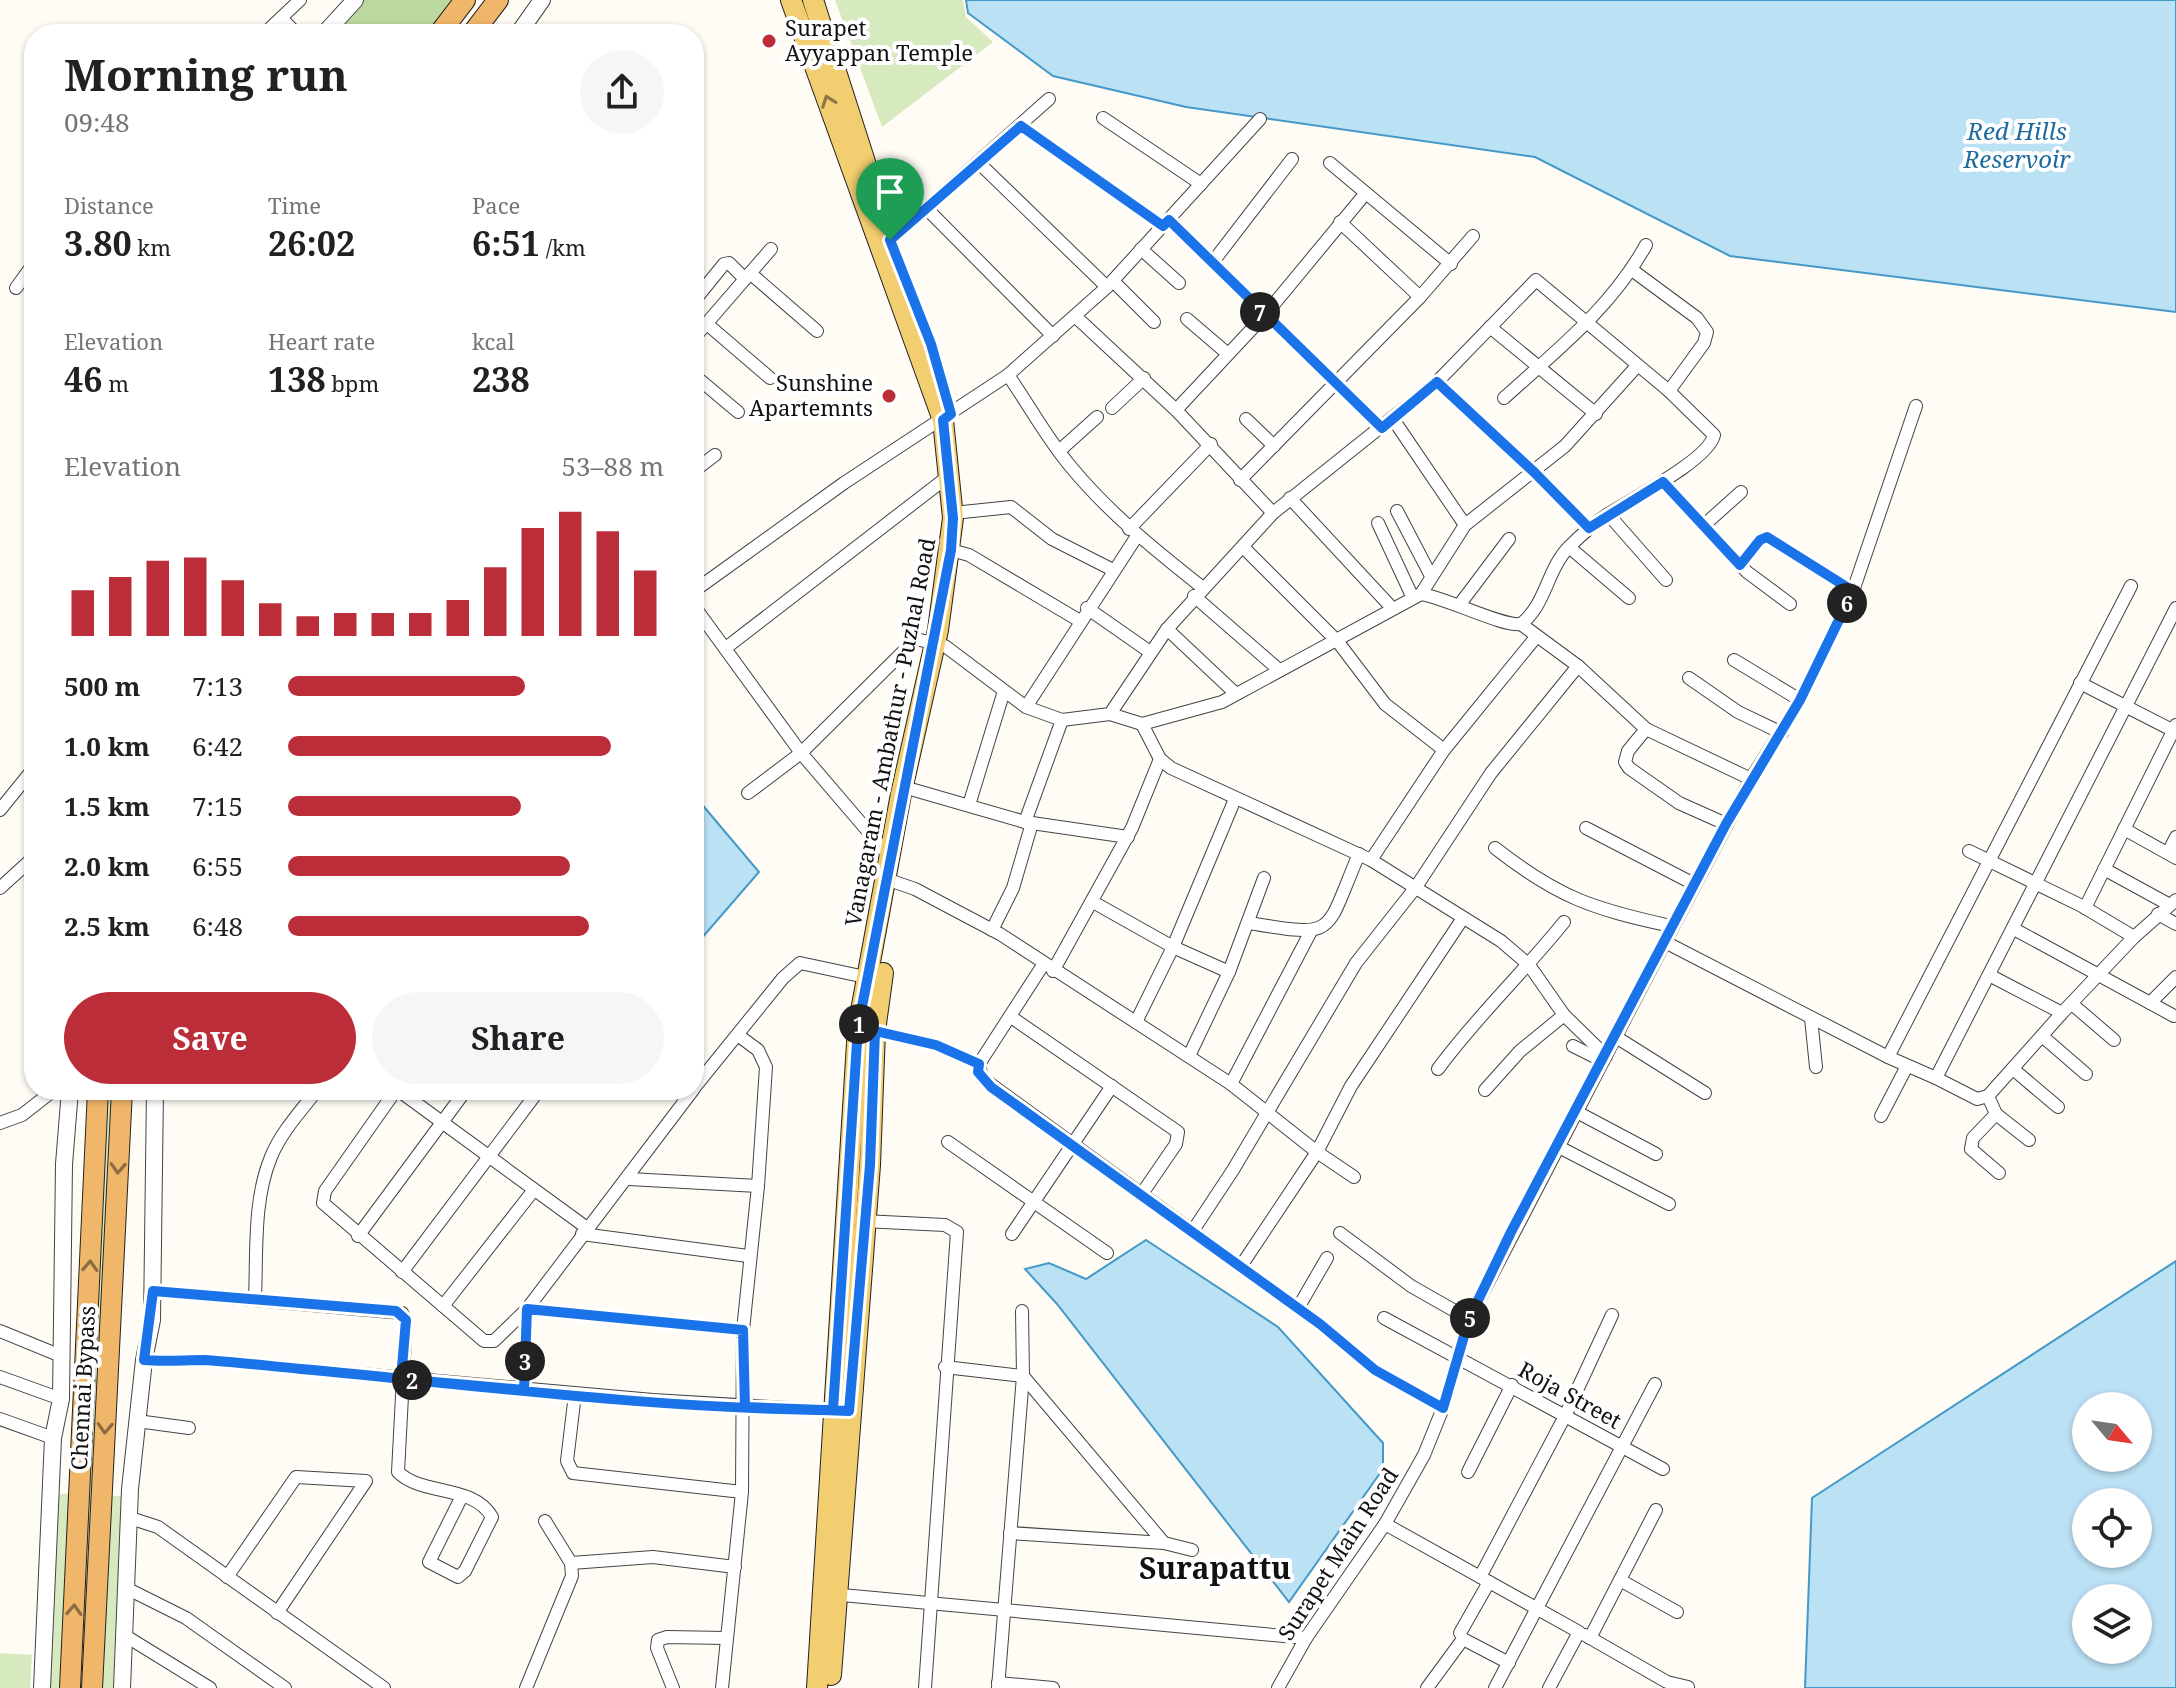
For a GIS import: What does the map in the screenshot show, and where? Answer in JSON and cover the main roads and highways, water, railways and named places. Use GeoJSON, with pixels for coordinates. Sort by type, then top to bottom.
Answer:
{"type":"FeatureCollection","features":[{"type":"Feature","properties":{"kind":"highway"},"geometry":{"type":"LineString","coordinates":[[447,24],[465,0]]}},
{"type":"Feature","properties":{"kind":"highway"},"geometry":{"type":"LineString","coordinates":[[480,24],[498,0]]}},
{"type":"Feature","properties":{"kind":"highway","name":"Chennai Bypass"},"geometry":{"type":"LineString","coordinates":[[70,1688],[98,1100]]}},
{"type":"Feature","properties":{"kind":"highway","name":"Chennai Bypass"},"geometry":{"type":"LineString","coordinates":[[92,1688],[121,1100]]}},
{"type":"Feature","properties":{"kind":"main road","name":"Vanagaram - Ambathur - Puzhal Road"},"geometry":{"type":"LineString","coordinates":[[791,0],[822,57],[947,417],[956,551],[940,644],[890,857],[890,881],[858,1027],[841,1411],[829,1593],[817,1688]]}},
{"type":"Feature","properties":{"kind":"main road"},"geometry":{"type":"LineString","coordinates":[[813,0],[822,57],[890,240],[912,314]]}},
{"type":"Feature","properties":{"kind":"main road"},"geometry":{"type":"LineString","coordinates":[[947,417],[963,512],[956,551]]}},
{"type":"Feature","properties":{"kind":"main road"},"geometry":{"type":"LineString","coordinates":[[841,1411],[870,1165],[875,1031],[890,881],[914,790],[940,644]]}},
{"type":"Feature","properties":{"kind":"main road"},"geometry":{"type":"LineString","coordinates":[[829,1593],[831,1688]]}},
{"type":"Feature","properties":{"kind":"water","name":"Red Hills Reservoir"},"geometry":{"type":"Polygon","coordinates":[[[966,0],[2176,0],[2176,312],[1730,256],[1535,157],[1186,107],[1053,76],[968,13],[966,0]]]}},
{"type":"Feature","properties":{"kind":"water"},"geometry":{"type":"Polygon","coordinates":[[[704,807],[759,872],[704,935],[704,807]]]}},
{"type":"Feature","properties":{"kind":"water"},"geometry":{"type":"Polygon","coordinates":[[[1146,1240],[1278,1327],[1383,1443],[1383,1469],[1289,1602],[1057,1304],[1025,1269],[1049,1263],[1086,1279],[1146,1240]]]}},
{"type":"Feature","properties":{"kind":"water"},"geometry":{"type":"Polygon","coordinates":[[[2176,1261],[2176,1688],[1805,1688],[1812,1498],[2176,1261]]]}},
{"type":"Feature","properties":{"kind":"place","name":"Surapet Ayyappan Temple"},"geometry":{"type":"Point","coordinates":[769,41]}},
{"type":"Feature","properties":{"kind":"place","name":"Sunshine Apartemnts"},"geometry":{"type":"Point","coordinates":[889,396]}},
{"type":"Feature","properties":{"kind":"district","name":"Surapattu"},"geometry":{"type":"Point","coordinates":[1215,1569]}}]}
